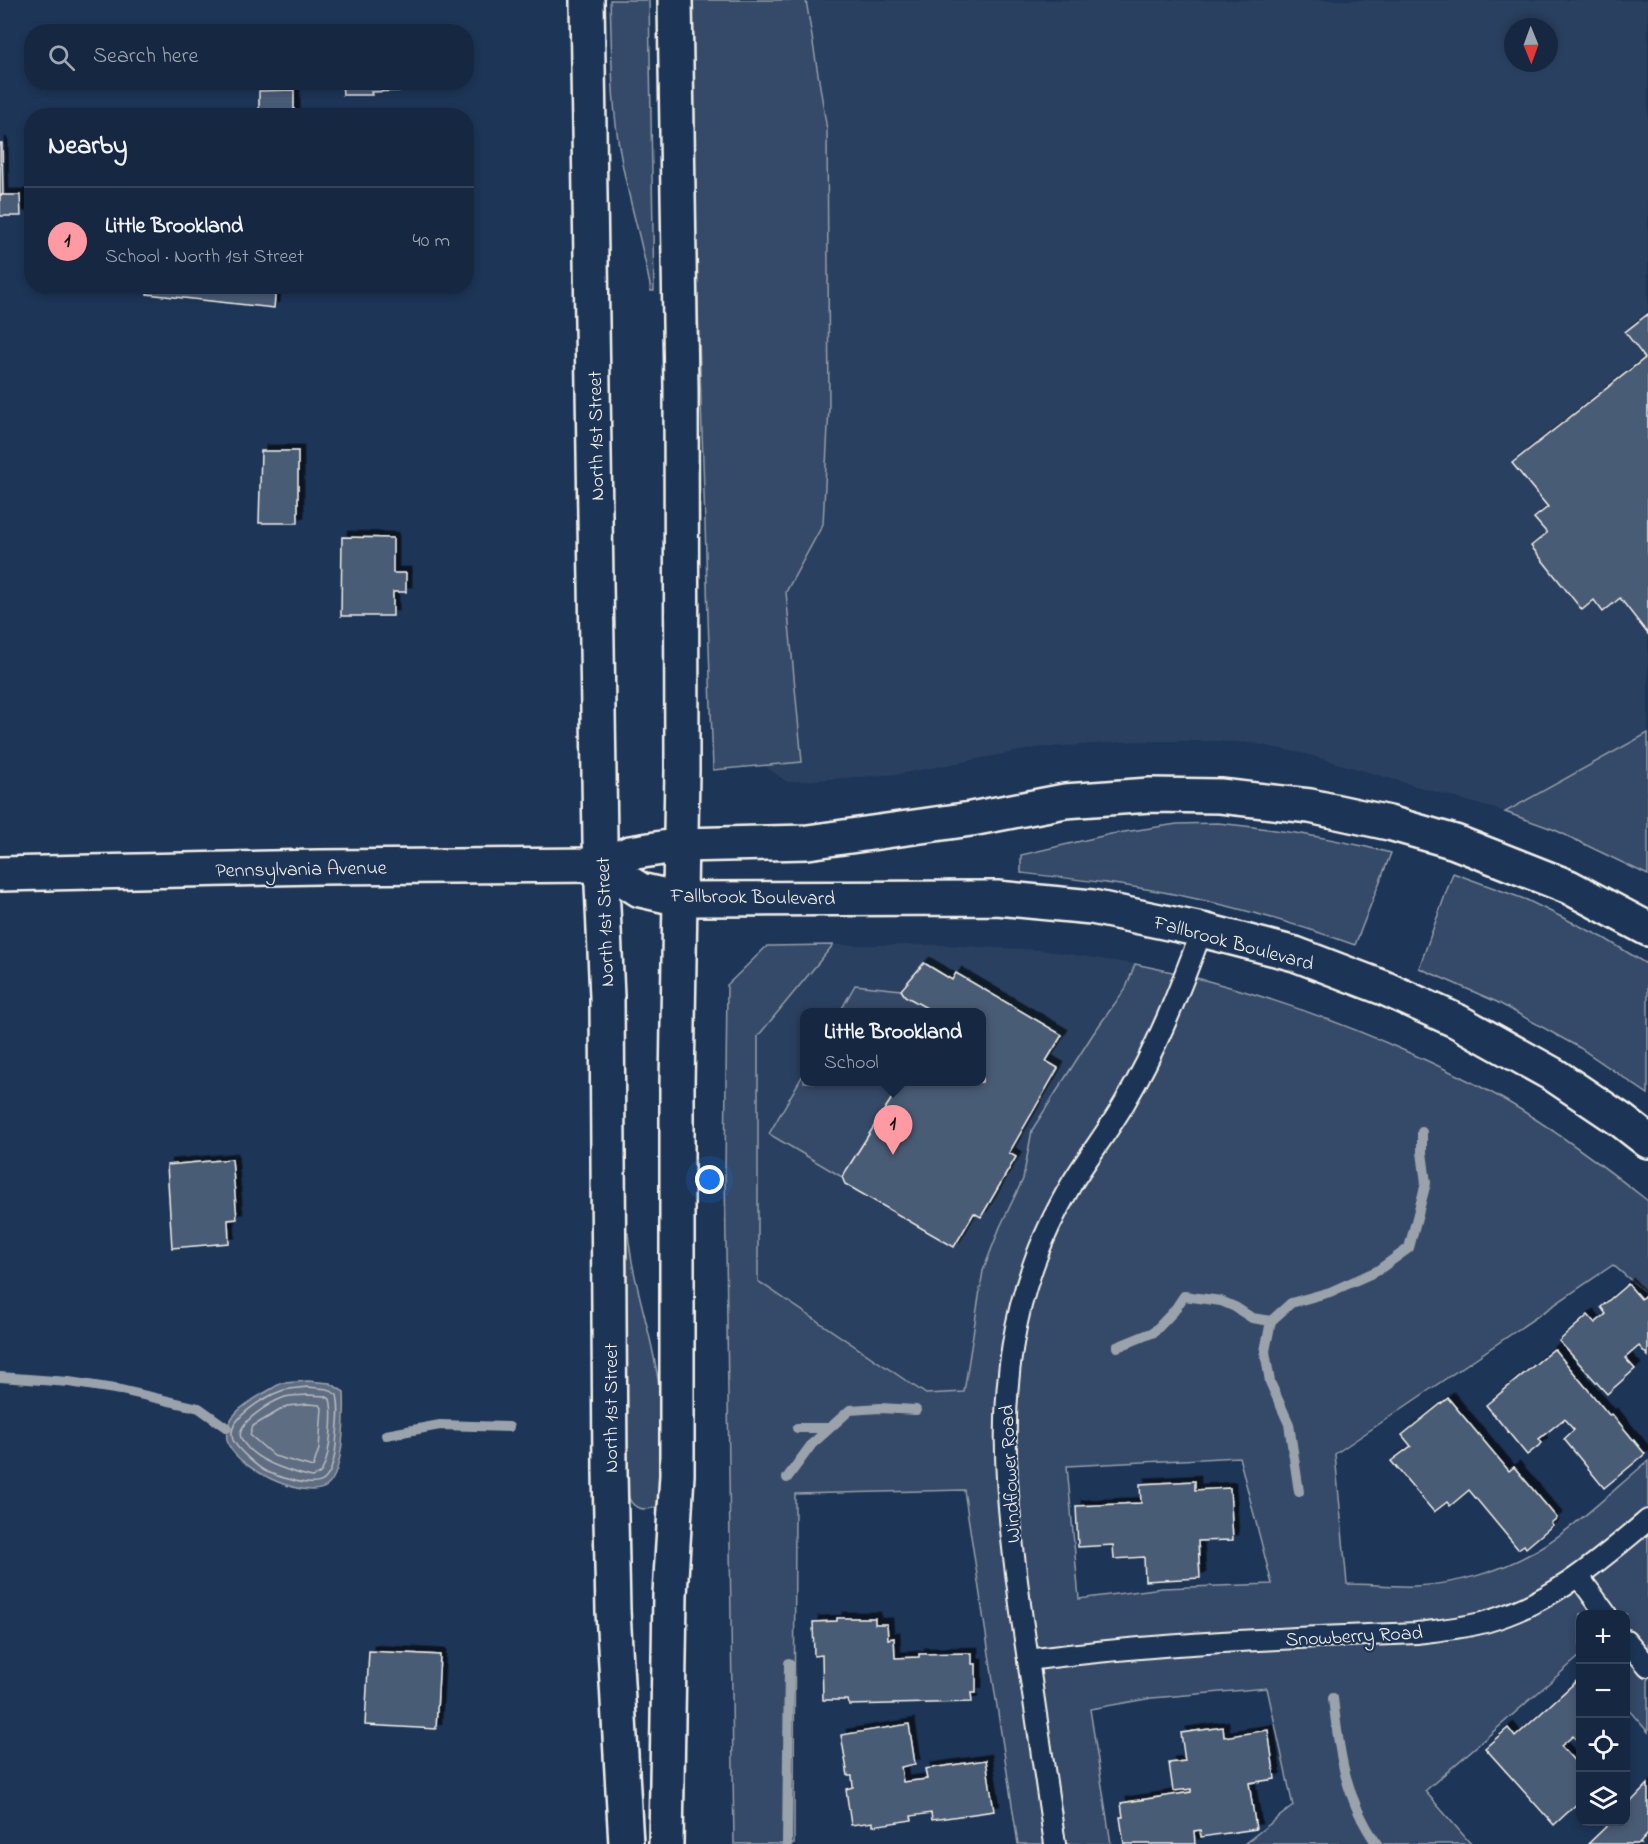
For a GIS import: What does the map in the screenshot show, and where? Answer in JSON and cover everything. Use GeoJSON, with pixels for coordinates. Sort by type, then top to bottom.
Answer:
{"type":"FeatureCollection","features":[{"type":"Feature","properties":{"kind":"main road","name":"North 1st Street"},"geometry":{"type":"LineString","coordinates":[[587,0],[601,866],[607,997],[613,1611],[626,1844]]}},
{"type":"Feature","properties":{"kind":"main road"},"geometry":{"type":"LineString","coordinates":[[666,1844],[670,1595],[676,1475],[677,1087],[681,845],[681,375],[675,0]]}},
{"type":"Feature","properties":{"kind":"main road"},"geometry":{"type":"LineString","coordinates":[[601,866],[630,853],[681,845],[808,842],[960,820],[1065,801],[1150,795],[1220,796],[1310,806],[1389,823],[1455,842],[1569,887],[1648,929]]}},
{"type":"Feature","properties":{"kind":"main road","name":"Pennsylvania Avenue"},"geometry":{"type":"LineString","coordinates":[[0,874],[319,867],[601,866]]}},
{"type":"Feature","properties":{"kind":"main road","name":"Fallbrook Boulevard"},"geometry":{"type":"LineString","coordinates":[[601,866],[640,890],[680,898],[998,898],[1092,907],[1202,930],[1295,954],[1384,988],[1457,1021],[1554,1075],[1648,1141]]}},
{"type":"Feature","properties":{"kind":"lane","name":"Windflower Road"},"geometry":{"type":"LineString","coordinates":[[1055,1844],[1010,1531],[1005,1398],[1020,1309],[1033,1267],[1051,1223],[1072,1184],[1125,1103],[1145,1065],[1189,966],[1202,930]]}},
{"type":"Feature","properties":{"kind":"lane","name":"Snowberry Road"},"geometry":{"type":"LineString","coordinates":[[1028,1660],[1151,1646],[1417,1633],[1454,1629],[1518,1611],[1547,1597],[1579,1577],[1648,1520]]}},
{"type":"Feature","properties":{"kind":"lane"},"geometry":{"type":"LineString","coordinates":[[1579,1577],[1603,1610]]}},
{"type":"Feature","properties":{"kind":"lane"},"geometry":{"type":"LineString","coordinates":[[1630,1645],[1648,1666]]}},
{"type":"Feature","properties":{"kind":"shaded area"},"geometry":{"type":"Polygon","coordinates":[[[610,0],[649,0],[654,291],[651,291],[623,170],[617,133],[612,76],[610,0]]]}},
{"type":"Feature","properties":{"kind":"shaded area"},"geometry":{"type":"Polygon","coordinates":[[[688,0],[806,0],[827,130],[829,407],[823,524],[786,592],[802,762],[713,770],[688,0]]]}},
{"type":"Feature","properties":{"kind":"shaded area"},"geometry":{"type":"Polygon","coordinates":[[[714,0],[1648,0],[1648,733],[1505,812],[1306,754],[1252,743],[1212,741],[1136,741],[1036,748],[899,774],[787,782],[719,733],[714,0]]]}},
{"type":"Feature","properties":{"kind":"shaded area"},"geometry":{"type":"Polygon","coordinates":[[[1648,733],[1648,875],[1555,830],[1505,812],[1648,733]]]}},
{"type":"Feature","properties":{"kind":"shaded area"},"geometry":{"type":"Polygon","coordinates":[[[1218,823],[1305,835],[1391,853],[1355,945],[1270,918],[1205,901],[1123,885],[1021,873],[1021,855],[1111,834],[1177,824],[1218,823]]]}},
{"type":"Feature","properties":{"kind":"shaded area"},"geometry":{"type":"Polygon","coordinates":[[[1453,873],[1527,900],[1604,938],[1648,965],[1648,1094],[1580,1048],[1497,1002],[1419,968],[1453,873]]]}},
{"type":"Feature","properties":{"kind":"shaded area"},"geometry":{"type":"Polygon","coordinates":[[[833,945],[946,945],[1041,950],[1135,964],[1126,988],[1093,1034],[1032,1130],[1023,1179],[1000,1227],[983,1271],[964,1393],[926,1394],[758,1281],[758,1036],[833,945]]]}},
{"type":"Feature","properties":{"kind":"shaded area"},"geometry":{"type":"Polygon","coordinates":[[[833,945],[758,1036],[758,1281],[926,1394],[964,1392],[983,1271],[1000,1227],[1023,1179],[1032,1130],[1093,1034],[1126,988],[1135,964],[1206,980],[1276,1001],[1378,1039],[1439,1066],[1518,1108],[1584,1153],[1648,1201],[1648,1295],[1613,1265],[1335,1454],[1347,1584],[1399,1586],[1432,1585],[1479,1575],[1537,1550],[1594,1508],[1648,1461],[1648,1732],[1630,1712],[1630,1610],[1576,1610],[1576,1659],[1425,1791],[1471,1844],[1244,1844],[1293,1806],[1267,1688],[1152,1698],[1090,1709],[1111,1844],[1018,1844],[964,1490],[795,1494],[794,1844],[734,1844],[725,1172],[727,985],[767,946],[833,945]],[[1239,1457],[1067,1466],[1079,1599],[1162,1588],[1272,1584],[1239,1457]]]}},
{"type":"Feature","properties":{"kind":"shaded area"},"geometry":{"type":"Polygon","coordinates":[[[855,985],[901,990],[905,996],[927,1008],[842,1008],[855,985]]]}},
{"type":"Feature","properties":{"kind":"shaded area"},"geometry":{"type":"Polygon","coordinates":[[[800,1080],[800,1086],[899,1086],[842,1177],[769,1134],[800,1080]]]}},
{"type":"Feature","properties":{"kind":"shaded area"},"geometry":{"type":"Polygon","coordinates":[[[624,1233],[628,1233],[634,1272],[659,1387],[661,1494],[656,1507],[646,1509],[634,1505],[627,1493],[624,1233]]]}},
{"type":"Feature","properties":{"kind":"water"},"geometry":{"type":"Polygon","coordinates":[[[308,1381],[330,1383],[344,1392],[342,1442],[337,1469],[327,1486],[317,1490],[303,1489],[271,1479],[241,1460],[227,1440],[232,1417],[244,1406],[280,1384],[308,1381]]]}},
{"type":"Feature","properties":{"kind":"building"},"geometry":{"type":"Polygon","coordinates":[[[294,90],[294,108],[259,108],[259,91],[294,90]]]}},
{"type":"Feature","properties":{"kind":"building"},"geometry":{"type":"Polygon","coordinates":[[[343,90],[399,90],[371,92],[372,95],[343,95],[343,90]]]}},
{"type":"Feature","properties":{"kind":"building"},"geometry":{"type":"Polygon","coordinates":[[[0,143],[2,143],[3,195],[0,195],[0,143]]]}},
{"type":"Feature","properties":{"kind":"building"},"geometry":{"type":"Polygon","coordinates":[[[0,195],[20,195],[21,216],[0,216],[0,195]]]}},
{"type":"Feature","properties":{"kind":"building"},"geometry":{"type":"Polygon","coordinates":[[[147,294],[275,294],[274,308],[147,294]]]}},
{"type":"Feature","properties":{"kind":"building"},"geometry":{"type":"Polygon","coordinates":[[[1648,314],[1648,634],[1620,598],[1603,612],[1594,600],[1582,610],[1531,546],[1547,533],[1534,518],[1548,507],[1512,463],[1645,358],[1625,332],[1648,314]]]}},
{"type":"Feature","properties":{"kind":"building"},"geometry":{"type":"Polygon","coordinates":[[[261,451],[298,451],[298,523],[259,523],[261,451]]]}},
{"type":"Feature","properties":{"kind":"building"},"geometry":{"type":"Polygon","coordinates":[[[342,537],[393,538],[393,573],[406,573],[406,592],[393,592],[393,616],[341,616],[342,537]]]}},
{"type":"Feature","properties":{"kind":"building"},"geometry":{"type":"Polygon","coordinates":[[[924,963],[952,980],[956,973],[1062,1035],[1046,1061],[1058,1068],[1009,1153],[1016,1157],[981,1217],[974,1213],[954,1247],[845,1184],[842,1177],[899,1086],[986,1086],[986,1008],[927,1008],[905,996],[901,990],[924,963]]]}},
{"type":"Feature","properties":{"kind":"building"},"geometry":{"type":"Polygon","coordinates":[[[232,1159],[237,1219],[228,1220],[229,1243],[172,1248],[167,1165],[232,1159]]]}},
{"type":"Feature","properties":{"kind":"building"},"geometry":{"type":"Polygon","coordinates":[[[1628,1284],[1641,1299],[1644,1296],[1648,1301],[1648,1356],[1639,1346],[1625,1358],[1635,1369],[1607,1394],[1559,1341],[1588,1315],[1595,1323],[1606,1314],[1601,1307],[1628,1284]]]}},
{"type":"Feature","properties":{"kind":"building"},"geometry":{"type":"Polygon","coordinates":[[[1554,1349],[1645,1454],[1604,1488],[1564,1439],[1574,1430],[1564,1419],[1539,1439],[1542,1443],[1527,1455],[1486,1405],[1554,1349]]]}},
{"type":"Feature","properties":{"kind":"building"},"geometry":{"type":"Polygon","coordinates":[[[1448,1398],[1509,1471],[1514,1467],[1557,1518],[1551,1523],[1553,1525],[1526,1548],[1524,1545],[1518,1549],[1469,1490],[1450,1506],[1447,1502],[1434,1512],[1391,1461],[1411,1446],[1402,1435],[1448,1398]]]}},
{"type":"Feature","properties":{"kind":"building"},"geometry":{"type":"Polygon","coordinates":[[[1195,1481],[1195,1490],[1230,1488],[1233,1540],[1198,1541],[1200,1578],[1145,1581],[1144,1557],[1114,1559],[1113,1545],[1078,1547],[1076,1506],[1141,1503],[1140,1484],[1195,1481]]]}},
{"type":"Feature","properties":{"kind":"building"},"geometry":{"type":"Polygon","coordinates":[[[837,1618],[875,1618],[875,1624],[887,1624],[888,1639],[894,1638],[895,1658],[919,1657],[919,1654],[972,1653],[972,1664],[976,1664],[976,1693],[971,1693],[972,1702],[849,1705],[848,1700],[823,1700],[822,1655],[814,1656],[813,1622],[837,1621],[837,1618]]]}},
{"type":"Feature","properties":{"kind":"building"},"geometry":{"type":"Polygon","coordinates":[[[369,1651],[440,1655],[436,1729],[365,1725],[369,1651]]]}},
{"type":"Feature","properties":{"kind":"building"},"geometry":{"type":"Polygon","coordinates":[[[1576,1682],[1576,1739],[1573,1736],[1561,1746],[1576,1763],[1576,1805],[1554,1825],[1485,1748],[1508,1728],[1515,1737],[1576,1682]]]}},
{"type":"Feature","properties":{"kind":"building"},"geometry":{"type":"Polygon","coordinates":[[[909,1724],[915,1764],[901,1767],[903,1782],[927,1779],[925,1769],[986,1760],[994,1811],[932,1820],[931,1813],[911,1816],[912,1820],[873,1826],[873,1822],[851,1825],[846,1789],[853,1787],[852,1776],[848,1776],[841,1735],[909,1724]]]}},
{"type":"Feature","properties":{"kind":"building"},"geometry":{"type":"Polygon","coordinates":[[[1223,1727],[1224,1737],[1268,1730],[1275,1779],[1249,1783],[1256,1829],[1201,1837],[1200,1830],[1194,1831],[1195,1844],[1124,1844],[1120,1817],[1123,1817],[1121,1803],[1191,1792],[1191,1789],[1173,1791],[1169,1763],[1185,1761],[1181,1733],[1223,1727]]]}},
{"type":"Feature","properties":{"kind":"building"},"geometry":{"type":"Polygon","coordinates":[[[1648,1784],[1648,1834],[1641,1844],[1588,1844],[1607,1826],[1630,1826],[1630,1803],[1648,1784]]]}},
{"type":"Feature","properties":{"kind":"waterway"},"geometry":{"type":"LineString","coordinates":[[1117,1347],[1154,1332],[1174,1311],[1184,1296],[1221,1301],[1252,1318],[1271,1321],[1291,1303],[1330,1292],[1377,1271],[1409,1248],[1426,1183],[1422,1132]]}},
{"type":"Feature","properties":{"kind":"waterway"},"geometry":{"type":"LineString","coordinates":[[1271,1321],[1265,1351],[1270,1382],[1289,1424],[1299,1492]]}},
{"type":"Feature","properties":{"kind":"waterway"},"geometry":{"type":"LineString","coordinates":[[0,1377],[69,1382],[121,1390],[199,1408],[227,1428]]}},
{"type":"Feature","properties":{"kind":"waterway"},"geometry":{"type":"LineString","coordinates":[[787,1478],[812,1444],[850,1410],[880,1408],[916,1410]]}},
{"type":"Feature","properties":{"kind":"waterway"},"geometry":{"type":"LineString","coordinates":[[386,1435],[440,1425],[509,1427]]}},
{"type":"Feature","properties":{"kind":"waterway"},"geometry":{"type":"LineString","coordinates":[[797,1428],[828,1428]]}},
{"type":"Feature","properties":{"kind":"waterway"},"geometry":{"type":"LineString","coordinates":[[787,1844],[789,1663]]}},
{"type":"Feature","properties":{"kind":"waterway"},"geometry":{"type":"LineString","coordinates":[[1333,1698],[1345,1774],[1357,1810],[1377,1844]]}},
{"type":"Feature","properties":{"kind":"place","name":"Little Brookland"},"geometry":{"type":"Point","coordinates":[893,1155]}}]}
